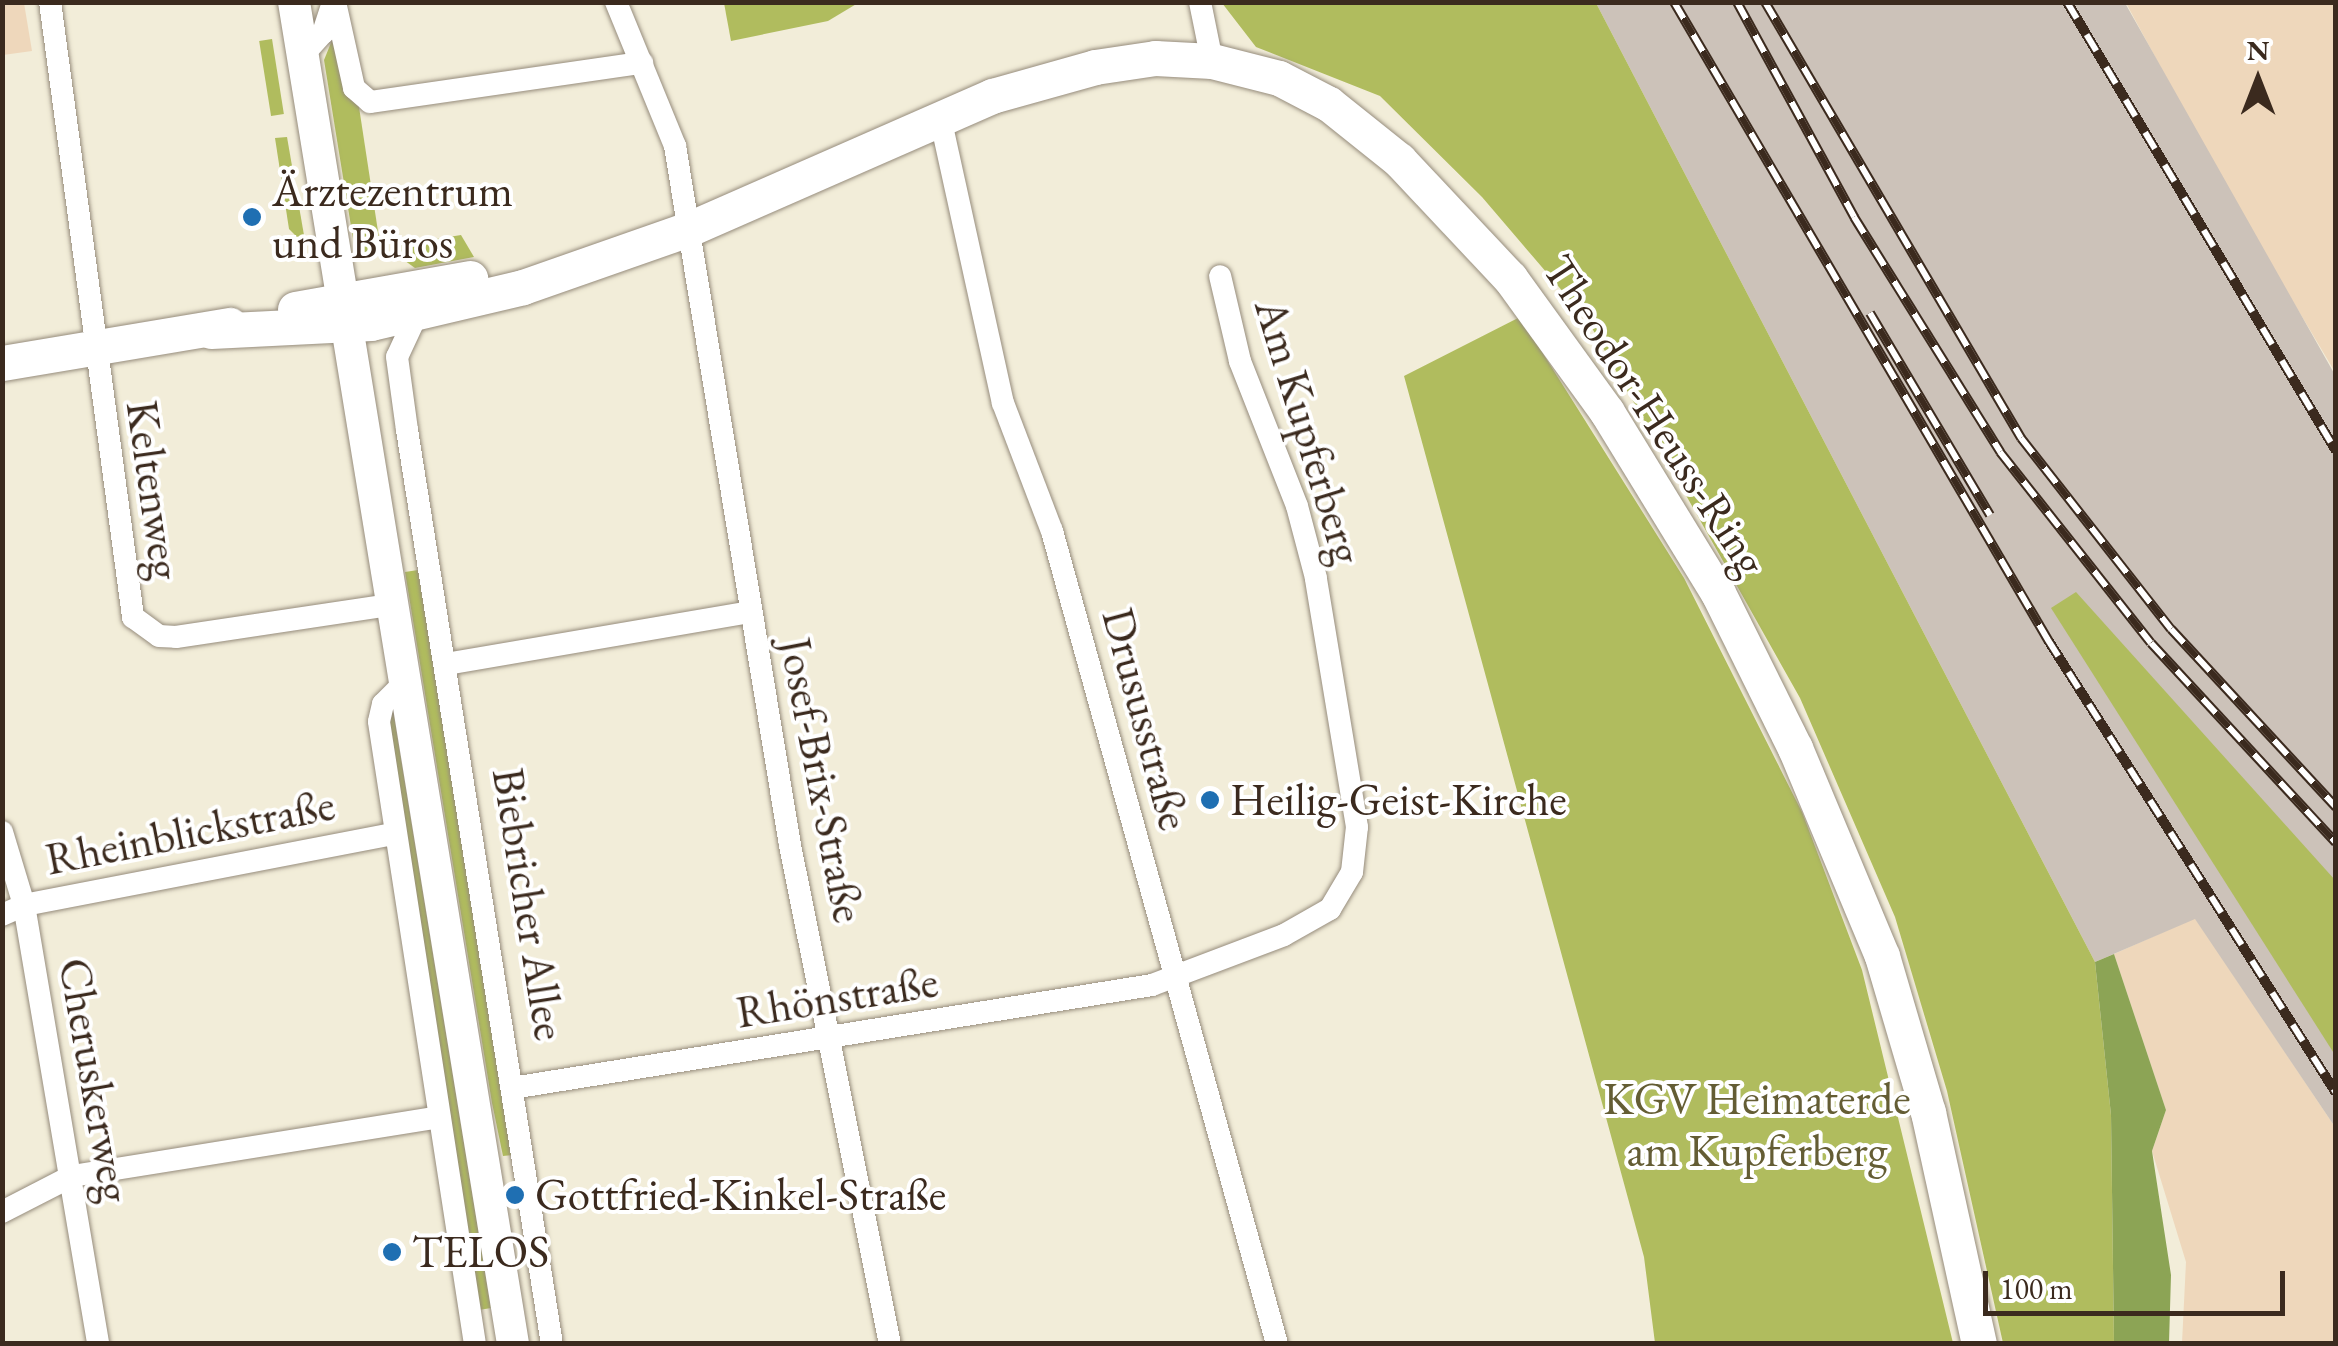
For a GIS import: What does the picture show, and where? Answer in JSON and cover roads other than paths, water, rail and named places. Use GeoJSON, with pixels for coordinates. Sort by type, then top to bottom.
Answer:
{"type":"FeatureCollection","features":[{"type":"Feature","properties":{"kind":"main road","name":"Biebricher Allee"},"geometry":{"type":"LineString","coordinates":[[294,2],[389,605],[405,682],[513,1344]]}},
{"type":"Feature","properties":{"kind":"main road","name":"Theodor-Heuss-Ring"},"geometry":{"type":"LineString","coordinates":[[342,314],[418,314],[524,287],[673,235],[940,117],[1095,67],[1155,58],[1212,61],[1303,89],[1398,160],[1545,324],[1669,511],[1760,673],[1882,956],[1928,1112],[1979,1344]]}},
{"type":"Feature","properties":{"kind":"main road","name":"Theodor-Heuss-Ring"},"geometry":{"type":"LineString","coordinates":[[342,314],[673,235]]}},
{"type":"Feature","properties":{"kind":"main road"},"geometry":{"type":"LineString","coordinates":[[2,363],[342,314]]}},
{"type":"Feature","properties":{"kind":"street","name":"Keltenweg"},"geometry":{"type":"LineString","coordinates":[[50,2],[126,602],[144,629],[176,637],[389,605]]}},
{"type":"Feature","properties":{"kind":"street"},"geometry":{"type":"LineString","coordinates":[[302,56],[323,33],[334,2]]}},
{"type":"Feature","properties":{"kind":"street"},"geometry":{"type":"LineString","coordinates":[[334,2],[362,98],[642,63]]}},
{"type":"Feature","properties":{"kind":"street","name":"Josef-Brix-Straße"},"geometry":{"type":"LineString","coordinates":[[616,2],[671,126],[673,235],[750,612],[890,1344]]}},
{"type":"Feature","properties":{"kind":"street"},"geometry":{"type":"LineString","coordinates":[[1200,2],[1212,61]]}},
{"type":"Feature","properties":{"kind":"street","name":"Drususstraße"},"geometry":{"type":"LineString","coordinates":[[940,117],[1003,403],[1052,531],[1277,1344]]}},
{"type":"Feature","properties":{"kind":"street","name":"Am Kupferberg"},"geometry":{"type":"LineString","coordinates":[[1174,978],[1284,935],[1330,909],[1357,850],[1308,540],[1240,361],[1220,276]]}},
{"type":"Feature","properties":{"kind":"street","name":"Biebricher Allee"},"geometry":{"type":"LineString","coordinates":[[418,314],[398,357],[552,1344]]}},
{"type":"Feature","properties":{"kind":"street"},"geometry":{"type":"LineString","coordinates":[[362,436],[414,479]]}},
{"type":"Feature","properties":{"kind":"street"},"geometry":{"type":"LineString","coordinates":[[446,664],[750,612]]}},
{"type":"Feature","properties":{"kind":"street"},"geometry":{"type":"LineString","coordinates":[[405,682],[380,712],[394,834],[476,1344]]}},
{"type":"Feature","properties":{"kind":"street","name":"Cheruskerweg"},"geometry":{"type":"LineString","coordinates":[[2,832],[13,910],[72,1176],[98,1344]]}},
{"type":"Feature","properties":{"kind":"street","name":"Rheinblickstraße"},"geometry":{"type":"LineString","coordinates":[[13,910],[394,834]]}},
{"type":"Feature","properties":{"kind":"street","name":"Rhönstraße"},"geometry":{"type":"LineString","coordinates":[[512,1088],[1174,978]]}},
{"type":"Feature","properties":{"kind":"street"},"geometry":{"type":"LineString","coordinates":[[2,1212],[72,1176],[439,1116]]}},
{"type":"Feature","properties":{"kind":"railway"},"geometry":{"type":"LineString","coordinates":[[1674,2],[2048,640],[2336,1093]]}},
{"type":"Feature","properties":{"kind":"railway"},"geometry":{"type":"LineString","coordinates":[[1737,2],[1854,217],[2000,452],[2151,643],[2336,843]]}},
{"type":"Feature","properties":{"kind":"railway"},"geometry":{"type":"LineString","coordinates":[[1765,2],[2021,438],[2171,629],[2336,807]]}},
{"type":"Feature","properties":{"kind":"railway"},"geometry":{"type":"LineString","coordinates":[[2067,2],[2336,451]]}},
{"type":"Feature","properties":{"kind":"railway"},"geometry":{"type":"LineString","coordinates":[[1870,313],[1990,515]]}},
{"type":"Feature","properties":{"kind":"place","name":"Ärztezentrum und Büros"},"geometry":{"type":"Point","coordinates":[252,217]}},
{"type":"Feature","properties":{"kind":"place","name":"Heilig-Geist-Kirche"},"geometry":{"type":"Point","coordinates":[1210,800]}},
{"type":"Feature","properties":{"kind":"place","name":"Gottfried-Kinkel-Straße"},"geometry":{"type":"Point","coordinates":[515,1195]}},
{"type":"Feature","properties":{"kind":"place","name":"TELOS"},"geometry":{"type":"Point","coordinates":[392,1252]}},
{"type":"Feature","properties":{"kind":"park label","name":"KGV Heimaterde am Kupferberg"},"geometry":{"type":"Point","coordinates":[1757,1125]}}]}
